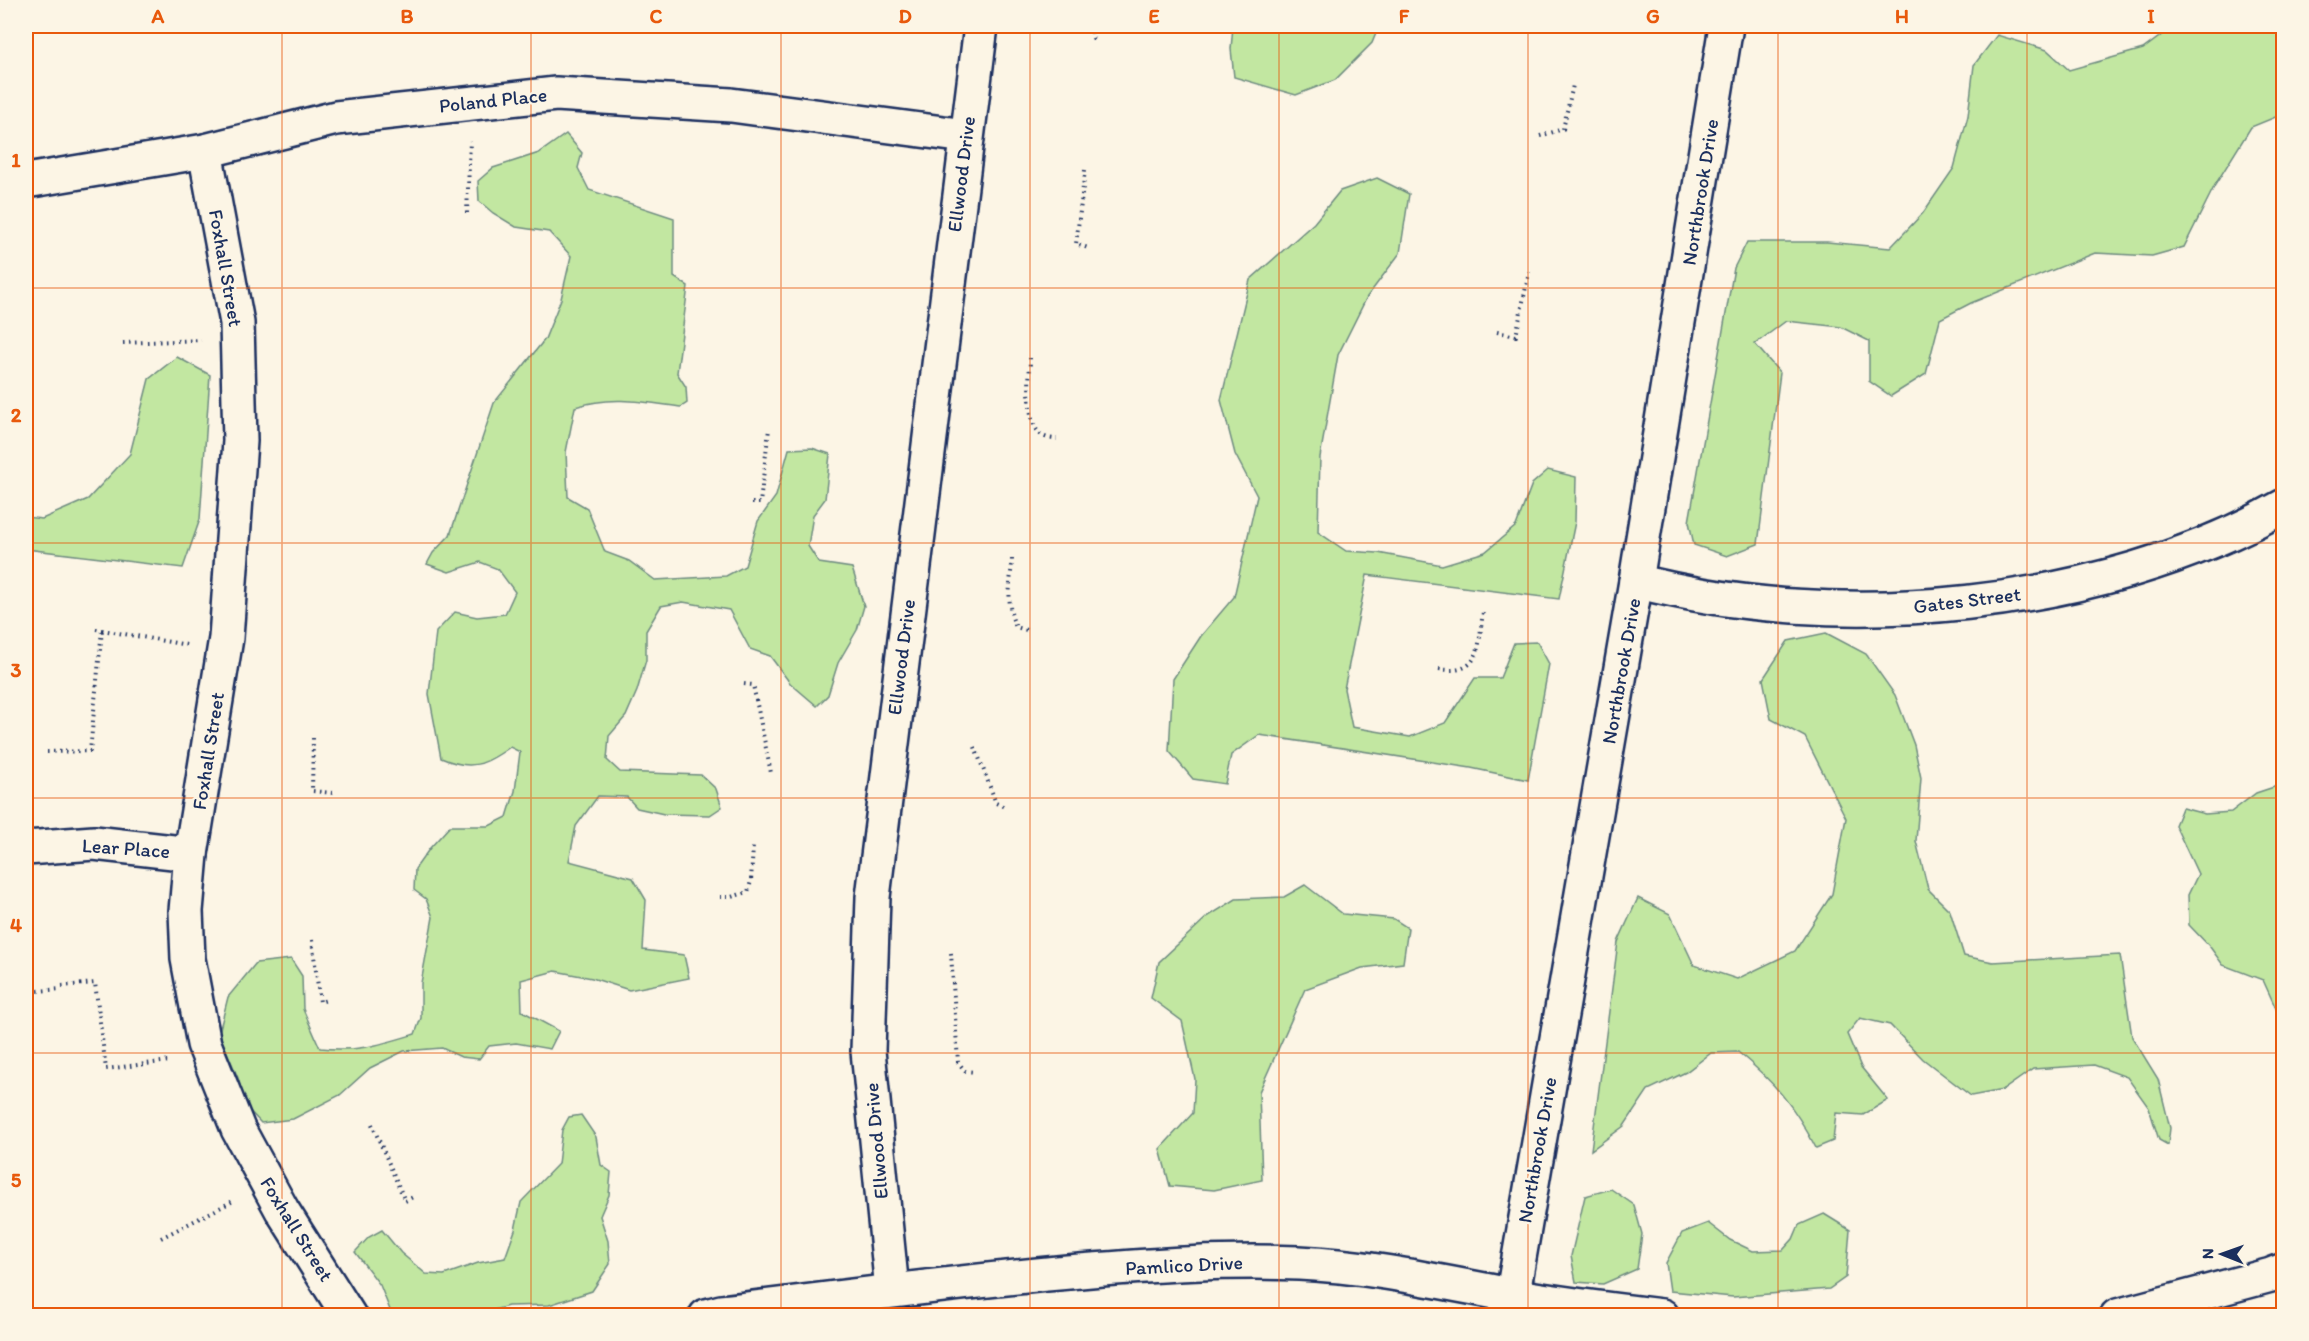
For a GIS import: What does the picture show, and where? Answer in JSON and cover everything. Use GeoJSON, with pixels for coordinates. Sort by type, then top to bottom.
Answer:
{"type":"FeatureCollection","features":[{"type":"Feature","properties":{"kind":"street","name":"Ellwood Drive"},"geometry":{"type":"LineString","coordinates":[[892,1290],[868,1051],[873,897],[981,26]]}},
{"type":"Feature","properties":{"kind":"street","name":"Northbrook Drive"},"geometry":{"type":"LineString","coordinates":[[1510,1305],[1636,581],[1726,26]]}},
{"type":"Feature","properties":{"kind":"street","name":"Poland Place"},"geometry":{"type":"LineString","coordinates":[[26,181],[205,151],[336,118],[556,93],[731,105],[966,136]]}},
{"type":"Feature","properties":{"kind":"street","name":"Foxhall Street"},"geometry":{"type":"LineString","coordinates":[[205,151],[237,323],[240,441],[225,650],[191,854],[186,911],[188,959],[204,1044],[238,1129],[282,1210],[349,1316]]}},
{"type":"Feature","properties":{"kind":"street","name":"Gates Street"},"geometry":{"type":"LineString","coordinates":[[1636,581],[1674,591],[1751,601],[1859,608],[1940,605],[2036,592],[2111,575],[2206,545],[2283,506]]}},
{"type":"Feature","properties":{"kind":"street","name":"Lear Place"},"geometry":{"type":"LineString","coordinates":[[26,848],[93,843],[191,854]]}},
{"type":"Feature","properties":{"kind":"street","name":"Pamlico Drive"},"geometry":{"type":"LineString","coordinates":[[706,1316],[721,1312],[892,1290],[1174,1263],[1244,1261],[1302,1263],[1465,1285],[1510,1305],[1662,1316]]}},
{"type":"Feature","properties":{"kind":"street"},"geometry":{"type":"LineString","coordinates":[[2117,1316],[2283,1270]]}},
{"type":"Feature","properties":{"kind":"path"},"geometry":{"type":"LineString","coordinates":[[1091,26],[1093,38],[1097,42]]}},
{"type":"Feature","properties":{"kind":"path"},"geometry":{"type":"LineString","coordinates":[[1540,136],[1563,129],[1573,85]]}},
{"type":"Feature","properties":{"kind":"path"},"geometry":{"type":"LineString","coordinates":[[467,213],[472,101]]}},
{"type":"Feature","properties":{"kind":"path"},"geometry":{"type":"LineString","coordinates":[[1084,170],[1076,244],[1088,248]]}},
{"type":"Feature","properties":{"kind":"path"},"geometry":{"type":"LineString","coordinates":[[1497,332],[1515,336],[1528,272]]}},
{"type":"Feature","properties":{"kind":"path"},"geometry":{"type":"LineString","coordinates":[[123,343],[238,339]]}},
{"type":"Feature","properties":{"kind":"path"},"geometry":{"type":"LineString","coordinates":[[1030,358],[1032,423],[1042,436],[1057,440]]}},
{"type":"Feature","properties":{"kind":"path"},"geometry":{"type":"LineString","coordinates":[[752,503],[760,504],[769,429]]}},
{"type":"Feature","properties":{"kind":"path"},"geometry":{"type":"LineString","coordinates":[[1012,559],[1009,602],[1011,616],[1016,627],[1030,630]]}},
{"type":"Feature","properties":{"kind":"path"},"geometry":{"type":"LineString","coordinates":[[1439,669],[1463,669],[1471,664],[1477,655],[1483,612]]}},
{"type":"Feature","properties":{"kind":"path"},"geometry":{"type":"LineString","coordinates":[[96,629],[225,650]]}},
{"type":"Feature","properties":{"kind":"path"},"geometry":{"type":"LineString","coordinates":[[47,752],[90,751],[102,630]]}},
{"type":"Feature","properties":{"kind":"path"},"geometry":{"type":"LineString","coordinates":[[744,684],[753,685],[771,773]]}},
{"type":"Feature","properties":{"kind":"path"},"geometry":{"type":"LineString","coordinates":[[313,738],[312,791],[333,793]]}},
{"type":"Feature","properties":{"kind":"path"},"geometry":{"type":"LineString","coordinates":[[975,747],[996,802],[1007,808]]}},
{"type":"Feature","properties":{"kind":"path"},"geometry":{"type":"LineString","coordinates":[[720,897],[731,897],[748,892],[753,846]]}},
{"type":"Feature","properties":{"kind":"path"},"geometry":{"type":"LineString","coordinates":[[312,940],[320,1002],[327,1000]]}},
{"type":"Feature","properties":{"kind":"path"},"geometry":{"type":"LineString","coordinates":[[951,953],[958,1062],[965,1071],[976,1072]]}},
{"type":"Feature","properties":{"kind":"path"},"geometry":{"type":"LineString","coordinates":[[26,992],[95,983],[106,1069],[209,1058]]}},
{"type":"Feature","properties":{"kind":"path"},"geometry":{"type":"LineString","coordinates":[[372,1124],[405,1201],[415,1197]]}},
{"type":"Feature","properties":{"kind":"path"},"geometry":{"type":"LineString","coordinates":[[161,1238],[241,1197],[265,1178]]}},
{"type":"Feature","properties":{"kind":"green space"},"geometry":{"type":"Polygon","coordinates":[[[1233,26],[1379,26],[1372,43],[1335,80],[1296,95],[1234,77],[1231,49],[1233,26]]]}},
{"type":"Feature","properties":{"kind":"green space"},"geometry":{"type":"Polygon","coordinates":[[[2174,26],[2284,26],[2283,114],[2251,127],[2215,185],[2184,247],[2152,256],[2095,253],[1971,303],[1940,319],[1926,374],[1891,396],[1869,381],[1869,341],[1841,327],[1786,321],[1755,344],[1780,373],[1758,544],[1727,556],[1694,545],[1689,522],[1734,268],[1747,242],[1827,242],[1890,248],[1923,213],[1954,168],[1968,116],[1974,65],[1997,35],[2047,50],[2069,70],[2143,49],[2174,26]]]}},
{"type":"Feature","properties":{"kind":"green space"},"geometry":{"type":"Polygon","coordinates":[[[566,134],[582,153],[578,168],[589,190],[674,218],[674,277],[688,286],[677,373],[686,387],[687,403],[681,407],[615,400],[575,407],[566,452],[568,497],[587,508],[605,552],[629,561],[655,580],[726,576],[745,566],[758,521],[776,496],[789,449],[812,448],[830,454],[825,499],[813,515],[808,546],[819,563],[852,568],[864,606],[857,630],[838,663],[828,695],[817,706],[790,683],[770,656],[750,649],[729,610],[683,602],[661,606],[646,631],[646,660],[637,691],[626,716],[609,736],[607,760],[620,772],[701,775],[716,789],[722,807],[710,815],[664,814],[637,808],[627,797],[598,796],[576,826],[569,861],[633,878],[646,900],[643,950],[684,955],[689,978],[629,990],[592,978],[555,971],[521,980],[522,1011],[559,1031],[550,1049],[516,1043],[489,1046],[479,1059],[461,1057],[442,1048],[404,1051],[370,1068],[340,1095],[293,1119],[261,1123],[246,1107],[238,1078],[219,1033],[228,997],[256,963],[291,959],[302,976],[303,1009],[320,1048],[368,1047],[415,1034],[421,1018],[421,983],[433,917],[426,899],[414,890],[415,869],[450,826],[489,826],[507,817],[515,791],[520,752],[510,747],[485,762],[469,765],[441,758],[429,694],[436,632],[455,612],[477,617],[505,614],[515,592],[498,569],[480,562],[449,572],[427,564],[433,553],[450,535],[494,403],[545,339],[561,299],[571,256],[549,232],[516,227],[493,213],[479,201],[478,181],[493,168],[539,153],[566,134]]]}},
{"type":"Feature","properties":{"kind":"green space"},"geometry":{"type":"Polygon","coordinates":[[[1377,178],[1409,194],[1400,253],[1367,297],[1338,355],[1320,457],[1318,532],[1346,551],[1378,553],[1442,565],[1485,552],[1516,526],[1532,484],[1548,470],[1576,477],[1575,522],[1559,599],[1367,575],[1344,689],[1352,727],[1410,737],[1445,723],[1475,678],[1500,678],[1514,643],[1537,642],[1549,664],[1528,780],[1471,768],[1259,735],[1231,755],[1225,784],[1193,779],[1169,751],[1173,679],[1201,636],[1234,597],[1257,496],[1235,454],[1221,400],[1250,280],[1314,223],[1340,191],[1377,178]]]}},
{"type":"Feature","properties":{"kind":"green space"},"geometry":{"type":"Polygon","coordinates":[[[177,357],[210,375],[200,519],[183,568],[26,549],[26,517],[42,519],[88,499],[130,454],[149,379],[177,357]]]}},
{"type":"Feature","properties":{"kind":"green space"},"geometry":{"type":"Polygon","coordinates":[[[1826,633],[1866,654],[1895,695],[1914,745],[1921,778],[1916,841],[1928,889],[1950,911],[1964,956],[1993,962],[2120,955],[2132,1037],[2158,1079],[2170,1128],[2168,1145],[2159,1140],[2149,1108],[2127,1077],[2094,1065],[2033,1069],[2003,1090],[1971,1096],[1923,1059],[1890,1025],[1860,1018],[1847,1034],[1861,1067],[1888,1100],[1863,1115],[1836,1113],[1833,1141],[1816,1148],[1800,1119],[1782,1095],[1738,1052],[1711,1053],[1686,1072],[1648,1090],[1624,1126],[1591,1150],[1618,942],[1638,898],[1670,914],[1694,965],[1737,979],[1795,951],[1832,894],[1846,818],[1805,737],[1771,719],[1763,679],[1788,641],[1826,633]]]}},
{"type":"Feature","properties":{"kind":"green space"},"geometry":{"type":"Polygon","coordinates":[[[2284,784],[2283,1024],[2263,980],[2223,965],[2189,925],[2188,895],[2198,874],[2175,825],[2182,808],[2205,814],[2231,812],[2256,793],[2284,784]]]}},
{"type":"Feature","properties":{"kind":"green space"},"geometry":{"type":"Polygon","coordinates":[[[1305,885],[1343,914],[1394,919],[1408,928],[1403,963],[1362,968],[1305,989],[1259,1092],[1262,1180],[1214,1190],[1170,1186],[1160,1149],[1193,1113],[1195,1079],[1182,1021],[1151,998],[1159,962],[1207,917],[1236,899],[1284,897],[1305,885]]]}},
{"type":"Feature","properties":{"kind":"green space"},"geometry":{"type":"Polygon","coordinates":[[[581,1115],[596,1137],[601,1165],[611,1172],[609,1195],[600,1216],[608,1241],[610,1264],[592,1291],[549,1305],[508,1306],[476,1315],[392,1315],[380,1285],[355,1252],[369,1237],[382,1230],[401,1253],[426,1274],[444,1275],[478,1263],[505,1258],[515,1230],[521,1202],[558,1164],[562,1130],[569,1117],[581,1115]]]}},
{"type":"Feature","properties":{"kind":"green space"},"geometry":{"type":"Polygon","coordinates":[[[1611,1189],[1634,1205],[1642,1234],[1637,1269],[1603,1284],[1576,1282],[1571,1256],[1585,1196],[1611,1189]]]}},
{"type":"Feature","properties":{"kind":"green space"},"geometry":{"type":"Polygon","coordinates":[[[1824,1214],[1850,1230],[1846,1277],[1829,1289],[1733,1297],[1670,1291],[1666,1263],[1682,1233],[1708,1223],[1730,1240],[1753,1251],[1783,1250],[1793,1239],[1799,1225],[1824,1214]]]}}]}
